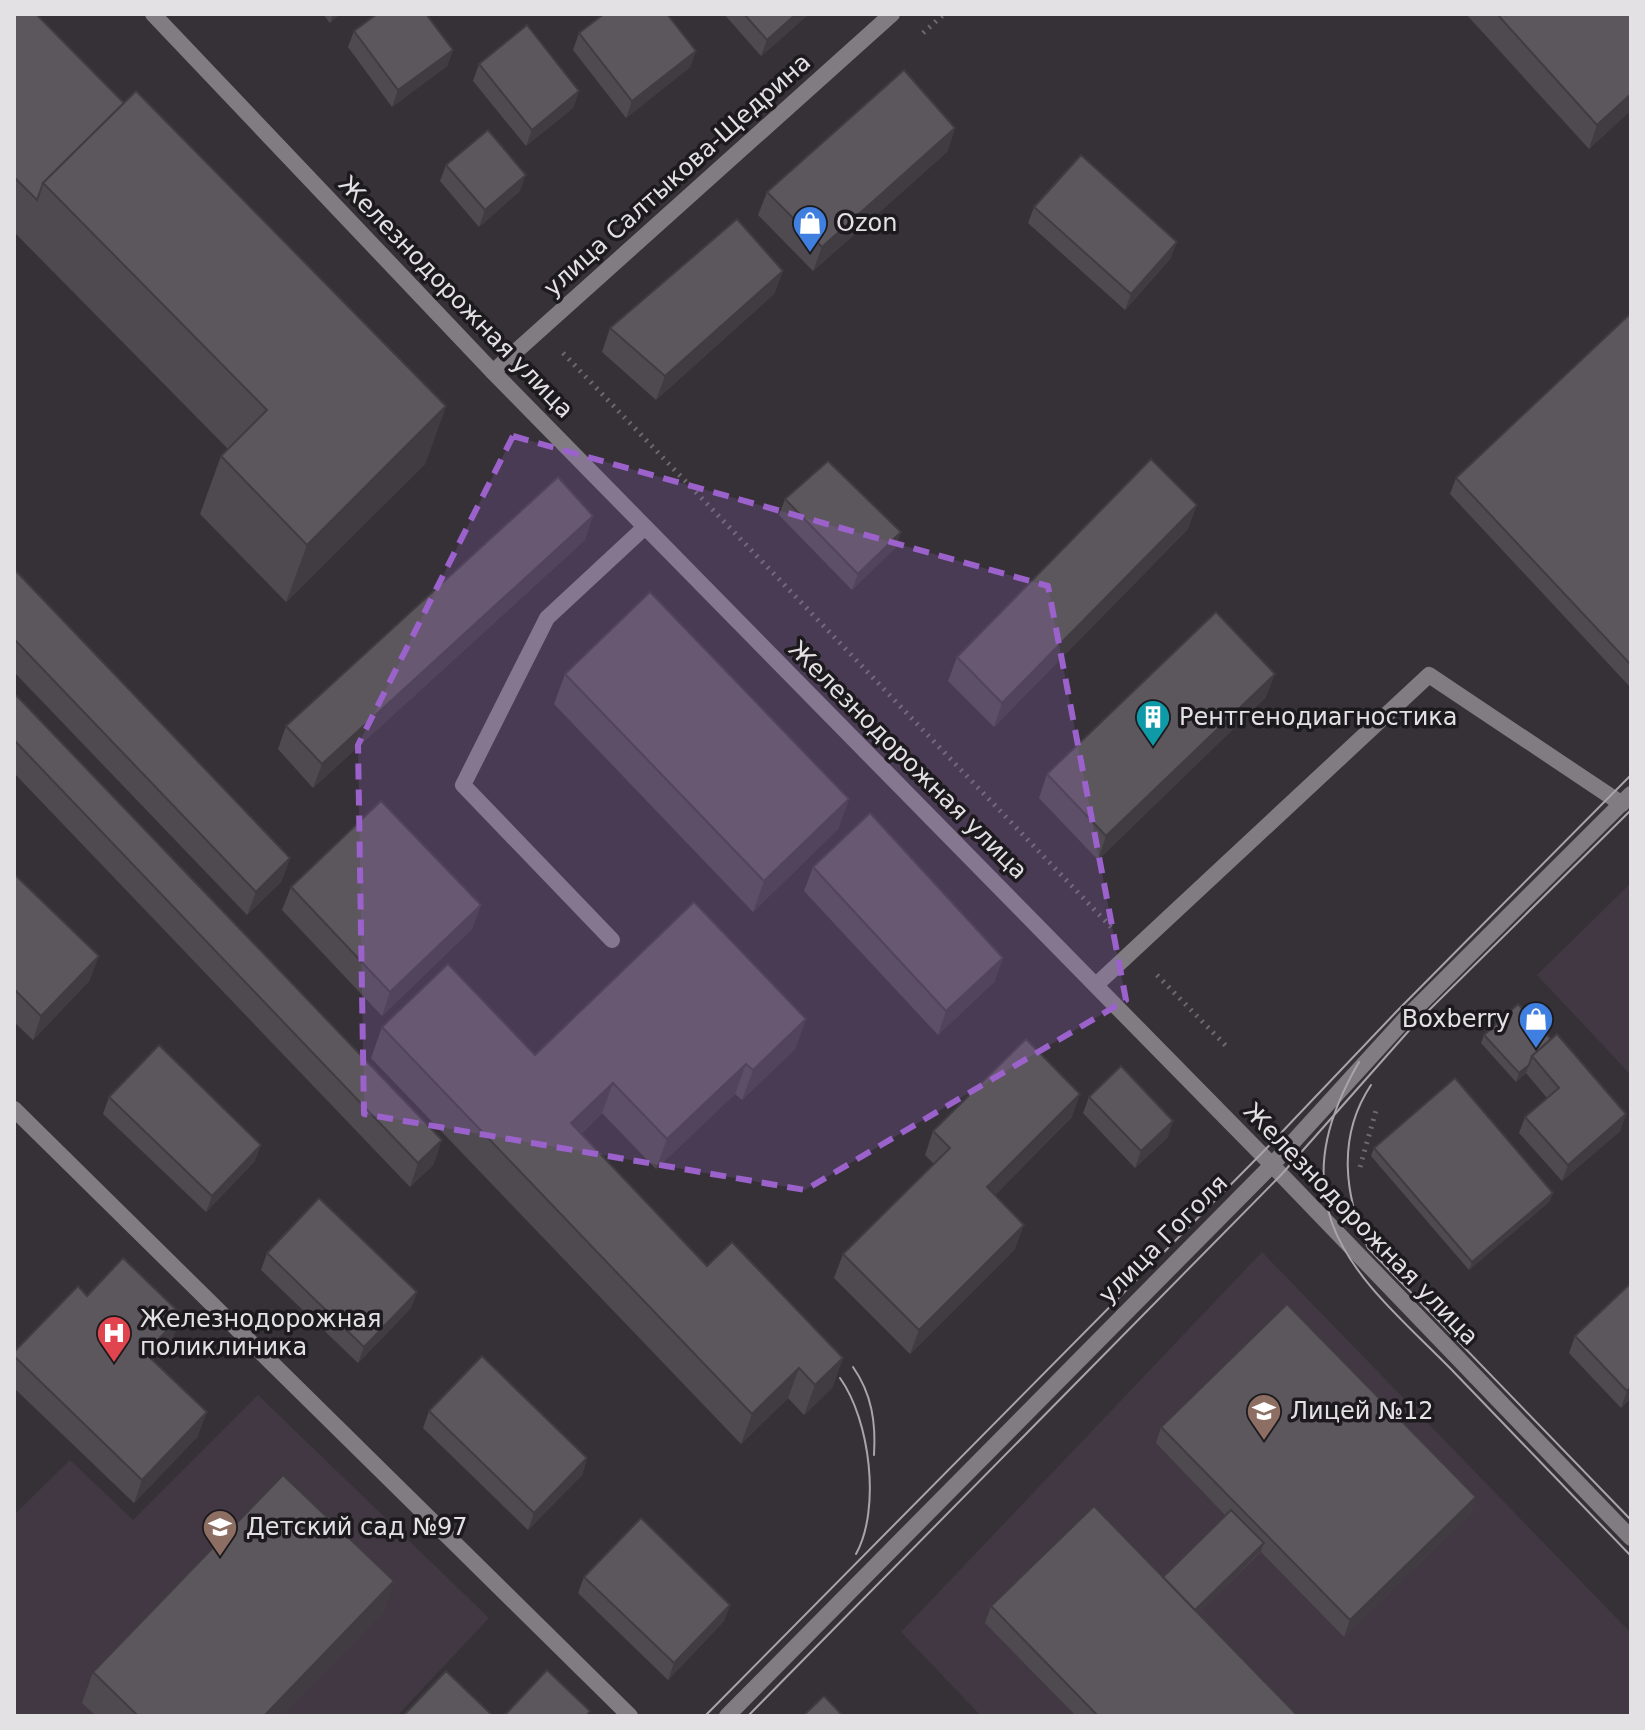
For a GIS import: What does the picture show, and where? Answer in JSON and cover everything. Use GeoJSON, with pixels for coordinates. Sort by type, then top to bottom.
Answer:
{"type":"FeatureCollection","features":[{"type":"Feature","properties":{"kind":"street","name":"Железнодорожная улица"},"geometry":{"type":"LineString","coordinates":[[153,14],[493,372],[1272,1165],[1631,1538]]}},
{"type":"Feature","properties":{"kind":"street","name":"улица Салтыкова-Щедрина"},"geometry":{"type":"LineString","coordinates":[[493,372],[892,14]]}},
{"type":"Feature","properties":{"kind":"street"},"geometry":{"type":"LineString","coordinates":[[612,940],[463,785],[547,618],[645,527]]}},
{"type":"Feature","properties":{"kind":"street"},"geometry":{"type":"LineString","coordinates":[[1096,985],[1429,675],[1626,799]]}},
{"type":"Feature","properties":{"kind":"street","name":"улица Гоголя"},"geometry":{"type":"LineString","coordinates":[[727,1716],[1272,1165],[1405,1019],[1626,799]]}},
{"type":"Feature","properties":{"kind":"street"},"geometry":{"type":"LineString","coordinates":[[14,1109],[630,1716]]}},
{"type":"Feature","properties":{"kind":"path"},"geometry":{"type":"LineString","coordinates":[[920,35],[944,14]]}},
{"type":"Feature","properties":{"kind":"path"},"geometry":{"type":"LineString","coordinates":[[575,344],[563,354],[1228,1048]]}},
{"type":"Feature","properties":{"kind":"path"},"geometry":{"type":"LineString","coordinates":[[1360,1167],[1377,1107]]}},
{"type":"Feature","properties":{"kind":"highlighted area"},"geometry":{"type":"Polygon","coordinates":[[[513,436],[1048,586],[1126,1000],[805,1190],[364,1114],[358,745],[513,436]]]}},
{"type":"Feature","properties":{"kind":"shaded area"},"geometry":{"type":"Polygon","coordinates":[[[1631,883],[1631,1075],[1537,975],[1631,883]]]}},
{"type":"Feature","properties":{"kind":"shaded area","name":"Лицей №12"},"geometry":{"type":"Polygon","coordinates":[[[1262,1252],[1631,1633],[1631,1716],[981,1716],[901,1632],[1262,1252]]]}},
{"type":"Feature","properties":{"kind":"shaded area","name":"Детский сад №97"},"geometry":{"type":"Polygon","coordinates":[[[258,1395],[489,1618],[397,1716],[14,1716],[14,1515],[70,1460],[133,1520],[258,1395]]]}},
{"type":"Feature","properties":{"kind":"building"},"geometry":{"type":"Polygon","coordinates":[[[14,14],[36,14],[124,103],[43,183],[37,200],[14,177],[14,14]]]}},
{"type":"Feature","properties":{"kind":"building"},"geometry":{"type":"Polygon","coordinates":[[[377,14],[426,14],[453,50],[398,90],[354,31],[377,14]]]}},
{"type":"Feature","properties":{"kind":"building"},"geometry":{"type":"Polygon","coordinates":[[[604,14],[667,14],[696,51],[632,101],[579,33],[604,14]]]}},
{"type":"Feature","properties":{"kind":"building"},"geometry":{"type":"Polygon","coordinates":[[[744,14],[796,14],[767,40],[744,14]]]}},
{"type":"Feature","properties":{"kind":"building"},"geometry":{"type":"Polygon","coordinates":[[[1497,14],[1631,14],[1631,94],[1597,125],[1497,14]]]}},
{"type":"Feature","properties":{"kind":"building"},"geometry":{"type":"Polygon","coordinates":[[[527,25],[579,91],[532,130],[479,64],[527,25]]]}},
{"type":"Feature","properties":{"kind":"building"},"geometry":{"type":"Polygon","coordinates":[[[904,70],[955,128],[822,247],[767,192],[904,70]]]}},
{"type":"Feature","properties":{"kind":"building"},"geometry":{"type":"Polygon","coordinates":[[[136,91],[446,406],[307,545],[221,456],[267,410],[43,183],[136,91]]]}},
{"type":"Feature","properties":{"kind":"building"},"geometry":{"type":"Polygon","coordinates":[[[488,130],[526,175],[485,210],[446,165],[488,130]]]}},
{"type":"Feature","properties":{"kind":"building"},"geometry":{"type":"Polygon","coordinates":[[[1081,155],[1177,242],[1131,294],[1034,207],[1081,155]]]}},
{"type":"Feature","properties":{"kind":"building"},"geometry":{"type":"Polygon","coordinates":[[[737,219],[783,271],[665,376],[610,328],[737,219]]]}},
{"type":"Feature","properties":{"kind":"building"},"geometry":{"type":"Polygon","coordinates":[[[1631,313],[1631,665],[1456,478],[1631,313]]]}},
{"type":"Feature","properties":{"kind":"building"},"geometry":{"type":"Polygon","coordinates":[[[1151,459],[1197,505],[1002,703],[957,657],[1151,459]]]}},
{"type":"Feature","properties":{"kind":"building"},"geometry":{"type":"Polygon","coordinates":[[[828,461],[901,532],[858,574],[785,499],[828,461]]]}},
{"type":"Feature","properties":{"kind":"building"},"geometry":{"type":"Polygon","coordinates":[[[558,477],[593,516],[322,764],[286,726],[558,477]]]}},
{"type":"Feature","properties":{"kind":"building"},"geometry":{"type":"Polygon","coordinates":[[[14,569],[290,858],[256,892],[14,639],[14,569]]]}},
{"type":"Feature","properties":{"kind":"building"},"geometry":{"type":"Polygon","coordinates":[[[650,592],[849,799],[764,881],[565,674],[650,592]]]}},
{"type":"Feature","properties":{"kind":"building","name":"Рентгенодиагностика"},"geometry":{"type":"Polygon","coordinates":[[[1216,612],[1275,674],[1106,836],[1047,774],[1216,612]]]}},
{"type":"Feature","properties":{"kind":"building"},"geometry":{"type":"Polygon","coordinates":[[[14,693],[442,1140],[418,1163],[14,740],[14,693]]]}},
{"type":"Feature","properties":{"kind":"building"},"geometry":{"type":"Polygon","coordinates":[[[381,801],[481,905],[390,992],[291,887],[381,801]]]}},
{"type":"Feature","properties":{"kind":"building"},"geometry":{"type":"Polygon","coordinates":[[[870,813],[1003,958],[946,1011],[813,867],[870,813]]]}},
{"type":"Feature","properties":{"kind":"building"},"geometry":{"type":"Polygon","coordinates":[[[14,874],[99,956],[41,1016],[14,989],[14,874]]]}},
{"type":"Feature","properties":{"kind":"building"},"geometry":{"type":"Polygon","coordinates":[[[694,902],[806,1019],[753,1070],[746,1064],[667,1139],[613,1083],[571,1123],[707,1266],[732,1242],[843,1358],[815,1385],[799,1368],[752,1414],[382,1027],[448,964],[535,1055],[694,902]]]}},
{"type":"Feature","properties":{"kind":"building"},"geometry":{"type":"Polygon","coordinates":[[[1518,1004],[1551,1039],[1519,1073],[1484,1035],[1518,1004]]]}},
{"type":"Feature","properties":{"kind":"building"},"geometry":{"type":"Polygon","coordinates":[[[1557,1034],[1626,1114],[1568,1165],[1525,1117],[1559,1088],[1532,1056],[1557,1034]]]}},
{"type":"Feature","properties":{"kind":"building"},"geometry":{"type":"Polygon","coordinates":[[[1026,1039],[1080,1094],[987,1187],[1024,1225],[919,1330],[843,1254],[950,1148],[933,1131],[1026,1039]]]}},
{"type":"Feature","properties":{"kind":"building"},"geometry":{"type":"Polygon","coordinates":[[[159,1045],[261,1145],[212,1196],[109,1097],[159,1045]]]}},
{"type":"Feature","properties":{"kind":"building"},"geometry":{"type":"Polygon","coordinates":[[[1121,1066],[1173,1121],[1141,1151],[1089,1097],[1121,1066]]]}},
{"type":"Feature","properties":{"kind":"building"},"geometry":{"type":"Polygon","coordinates":[[[1455,1078],[1553,1193],[1472,1262],[1374,1148],[1455,1078]]]}},
{"type":"Feature","properties":{"kind":"building"},"geometry":{"type":"Polygon","coordinates":[[[319,1198],[417,1292],[364,1347],[267,1253],[319,1198]]]}},
{"type":"Feature","properties":{"kind":"building"},"geometry":{"type":"Polygon","coordinates":[[[123,1258],[182,1315],[145,1353],[207,1412],[142,1480],[14,1356],[14,1352],[78,1286],[87,1296],[123,1258]]]}},
{"type":"Feature","properties":{"kind":"building"},"geometry":{"type":"Polygon","coordinates":[[[1631,1283],[1631,1387],[1627,1391],[1575,1336],[1631,1283]]]}},
{"type":"Feature","properties":{"kind":"building","name":"Лицей №12"},"geometry":{"type":"Polygon","coordinates":[[[1287,1304],[1476,1497],[1350,1620],[1161,1427],[1287,1304]]]}},
{"type":"Feature","properties":{"kind":"building"},"geometry":{"type":"Polygon","coordinates":[[[482,1356],[587,1458],[534,1513],[429,1411],[482,1356]]]}},
{"type":"Feature","properties":{"kind":"building"},"geometry":{"type":"Polygon","coordinates":[[[283,1475],[394,1581],[264,1716],[138,1716],[93,1672],[283,1475]]]}},
{"type":"Feature","properties":{"kind":"building"},"geometry":{"type":"Polygon","coordinates":[[[1094,1506],[1298,1716],[1098,1716],[991,1606],[1094,1506]]]}},
{"type":"Feature","properties":{"kind":"building"},"geometry":{"type":"Polygon","coordinates":[[[1231,1510],[1264,1543],[1195,1610],[1163,1577],[1231,1510]]]}},
{"type":"Feature","properties":{"kind":"building"},"geometry":{"type":"Polygon","coordinates":[[[641,1518],[730,1605],[674,1663],[584,1577],[641,1518]]]}},
{"type":"Feature","properties":{"kind":"building"},"geometry":{"type":"Polygon","coordinates":[[[547,1670],[590,1711],[586,1716],[504,1716],[547,1670]]]}},
{"type":"Feature","properties":{"kind":"building"},"geometry":{"type":"Polygon","coordinates":[[[446,1671],[493,1716],[403,1716],[446,1671]]]}},
{"type":"Feature","properties":{"kind":"building"},"geometry":{"type":"Polygon","coordinates":[[[824,1696],[843,1716],[803,1716],[824,1696]]]}},
{"type":"Feature","properties":{"kind":"tram line"},"geometry":{"type":"LineString","coordinates":[[705,1716],[1631,775]]}},
{"type":"Feature","properties":{"kind":"tram line"},"geometry":{"type":"LineString","coordinates":[[748,1716],[1281,1175],[1413,1026],[1631,810]]}},
{"type":"Feature","properties":{"kind":"tram line"},"geometry":{"type":"LineString","coordinates":[[1359,1062],[1332,1120],[1324,1160],[1326,1201],[1341,1244],[1383,1301],[1631,1556]]}},
{"type":"Feature","properties":{"kind":"tram line"},"geometry":{"type":"LineString","coordinates":[[1371,1085],[1353,1125],[1348,1166],[1349,1187],[1368,1248],[1631,1520]]}},
{"type":"Feature","properties":{"kind":"tram line"},"geometry":{"type":"LineString","coordinates":[[853,1367],[865,1388],[871,1409],[874,1455]]}},
{"type":"Feature","properties":{"kind":"tram line"},"geometry":{"type":"LineString","coordinates":[[840,1378],[859,1417],[869,1465],[868,1513],[856,1554]]}},
{"type":"Feature","properties":{"kind":"place","name":"Ozon"},"geometry":{"type":"Point","coordinates":[810,254]}},
{"type":"Feature","properties":{"kind":"place","name":"Рентгенодиагностика"},"geometry":{"type":"Point","coordinates":[1153,748]}},
{"type":"Feature","properties":{"kind":"place","name":"Boxberry"},"geometry":{"type":"Point","coordinates":[1536,1050]}},
{"type":"Feature","properties":{"kind":"place","name":"Железнодорожная поликлиника"},"geometry":{"type":"Point","coordinates":[114,1364]}},
{"type":"Feature","properties":{"kind":"place","name":"Лицей №12"},"geometry":{"type":"Point","coordinates":[1264,1442]}},
{"type":"Feature","properties":{"kind":"place","name":"Детский сад №97"},"geometry":{"type":"Point","coordinates":[220,1558]}}]}
